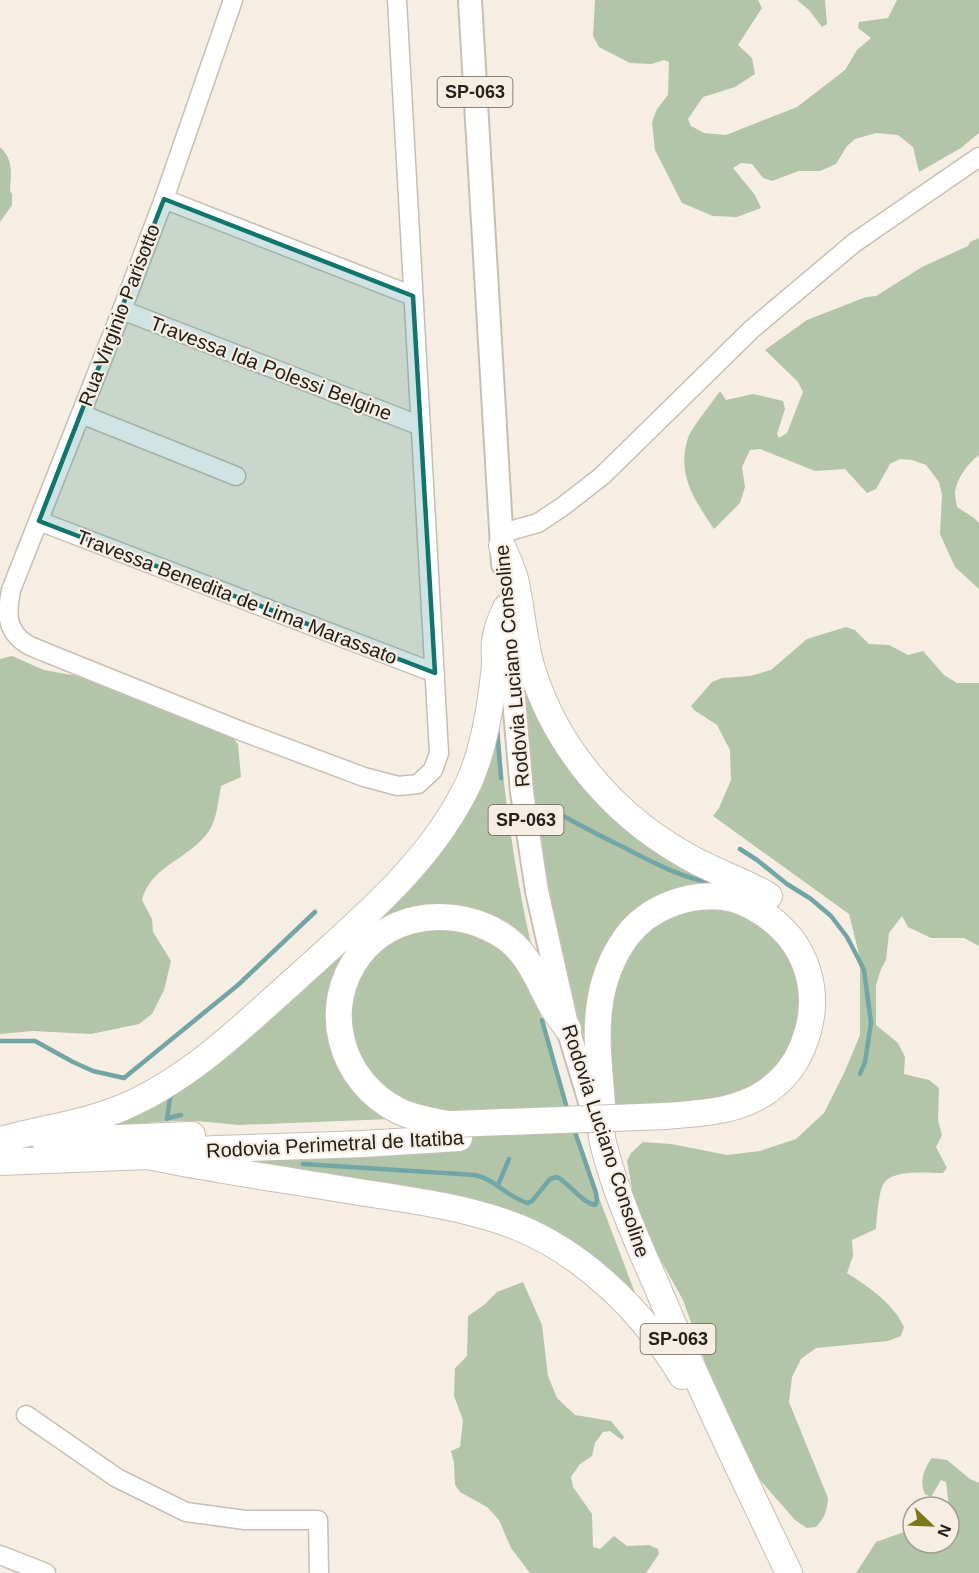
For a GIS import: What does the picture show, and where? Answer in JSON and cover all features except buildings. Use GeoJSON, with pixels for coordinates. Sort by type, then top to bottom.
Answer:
{"type":"FeatureCollection","features":[{"type":"Feature","properties":{"kind":"highway"},"geometry":{"type":"LineString","coordinates":[[502,539],[515,580],[532,669],[541,694],[563,738],[589,774],[607,796],[656,837],[680,853],[761,891],[779,903],[809,934],[824,967],[828,991],[826,1030],[820,1049],[796,1089],[769,1110],[746,1121],[719,1128],[669,1123]]}},
{"type":"Feature","properties":{"kind":"highway"},"geometry":{"type":"LineString","coordinates":[[0,1147],[124,1107],[156,1091],[187,1071],[262,1009],[399,883],[432,844],[447,821],[460,800],[477,761],[487,723],[492,691],[497,630],[506,608]]}},
{"type":"Feature","properties":{"kind":"highway"},"geometry":{"type":"LineString","coordinates":[[602,1140],[603,1115],[597,1057],[597,1029],[606,972],[612,958],[640,921],[654,911],[672,903],[691,897],[708,896],[743,901],[772,919],[792,938],[799,950],[812,990],[810,1028],[800,1054],[774,1087],[741,1105],[669,1123]]}},
{"type":"Feature","properties":{"kind":"highway"},"geometry":{"type":"LineString","coordinates":[[453,1129],[399,1111],[380,1099],[364,1084],[348,1061],[339,1031],[340,1003],[345,980],[350,970],[371,943],[390,930],[414,920],[444,916],[470,920],[501,934],[520,951],[568,1029]]}},
{"type":"Feature","properties":{"kind":"highway","name":"Rodovia Perimetral de Itatiba"},"geometry":{"type":"LineString","coordinates":[[0,1147],[44,1142],[180,1136],[669,1123]]}},
{"type":"Feature","properties":{"kind":"highway","name":"Rodovia Perimetral de Itatiba"},"geometry":{"type":"LineString","coordinates":[[0,1147],[148,1156],[184,1151],[363,1144],[453,1129]]}},
{"type":"Feature","properties":{"kind":"highway","name":"Rodovia Luciano Consoline"},"geometry":{"type":"LineString","coordinates":[[602,1140],[630,1223],[688,1361],[789,1573]]}},
{"type":"Feature","properties":{"kind":"highway"},"geometry":{"type":"LineString","coordinates":[[148,1156],[457,1209],[514,1226],[536,1236],[580,1263],[625,1301],[673,1362],[703,1416],[717,1437],[731,1452]]}},
{"type":"Feature","properties":{"kind":"main road","name":"Rodovia Luciano Consoline"},"geometry":{"type":"LineString","coordinates":[[470,0],[506,608],[517,741],[537,891],[568,1029],[602,1140]]}},
{"type":"Feature","properties":{"kind":"street","name":"Rua Virginio Parisotto"},"geometry":{"type":"LineString","coordinates":[[234,0],[164,199],[11,590],[7,611],[12,628],[24,643],[78,666],[264,740],[364,777],[398,786],[418,784],[433,770],[439,753],[435,673]]}},
{"type":"Feature","properties":{"kind":"street"},"geometry":{"type":"LineString","coordinates":[[397,0],[435,673]]}},
{"type":"Feature","properties":{"kind":"street"},"geometry":{"type":"LineString","coordinates":[[502,539],[538,523],[594,482],[752,329],[846,250],[979,157]]}},
{"type":"Feature","properties":{"kind":"street"},"geometry":{"type":"LineString","coordinates":[[164,199],[412,296]]}},
{"type":"Feature","properties":{"kind":"street","name":"Travessa Ida Polessi Belgine"},"geometry":{"type":"LineString","coordinates":[[122,310],[421,426]]}},
{"type":"Feature","properties":{"kind":"street"},"geometry":{"type":"LineString","coordinates":[[81,414],[236,476]]}},
{"type":"Feature","properties":{"kind":"street","name":"Travessa Benedita de Lima Marassato"},"geometry":{"type":"LineString","coordinates":[[39,521],[435,673]]}},
{"type":"Feature","properties":{"kind":"street"},"geometry":{"type":"LineString","coordinates":[[26,1415],[117,1478],[186,1512],[245,1520],[318,1520],[319,1573]]}},
{"type":"Feature","properties":{"kind":"street"},"geometry":{"type":"LineString","coordinates":[[0,1555],[46,1573]]}},
{"type":"Feature","properties":{"kind":"highlighted area"},"geometry":{"type":"Polygon","coordinates":[[[164,199],[413,296],[435,673],[39,521],[164,199]]]}},
{"type":"Feature","properties":{"kind":"green space"},"geometry":{"type":"Polygon","coordinates":[[[595,0],[758,0],[762,8],[738,45],[752,58],[755,74],[735,87],[703,97],[688,119],[691,126],[704,133],[726,135],[797,107],[845,70],[857,50],[871,38],[858,28],[859,22],[888,18],[897,0],[979,0],[979,133],[961,148],[919,172],[913,147],[898,135],[876,133],[855,139],[847,146],[836,164],[820,171],[799,171],[772,181],[763,178],[752,164],[741,163],[733,168],[755,195],[761,208],[737,217],[713,216],[682,203],[655,150],[652,122],[657,109],[668,95],[669,62],[664,60],[651,64],[630,63],[599,47],[593,36],[595,0]]]}},
{"type":"Feature","properties":{"kind":"green space"},"geometry":{"type":"Polygon","coordinates":[[[797,0],[825,0],[827,24],[822,27],[809,10],[797,0]]]}},
{"type":"Feature","properties":{"kind":"green space"},"geometry":{"type":"Polygon","coordinates":[[[0,147],[10,162],[12,205],[0,222],[0,147]]]}},
{"type":"Feature","properties":{"kind":"green space"},"geometry":{"type":"Polygon","coordinates":[[[979,238],[979,455],[964,471],[955,492],[957,507],[979,523],[979,589],[955,567],[940,534],[942,495],[939,482],[926,465],[912,460],[900,459],[890,464],[876,489],[867,493],[845,469],[815,471],[760,449],[750,450],[742,467],[745,487],[740,503],[714,529],[689,487],[684,463],[690,433],[720,391],[726,400],[753,394],[783,401],[785,409],[777,434],[779,438],[787,433],[803,392],[798,382],[765,350],[807,320],[866,297],[876,296],[922,267],[968,246],[970,242],[979,238]]]}},
{"type":"Feature","properties":{"kind":"green space"},"geometry":{"type":"Polygon","coordinates":[[[846,627],[855,630],[869,644],[889,645],[908,655],[923,651],[944,675],[957,683],[979,683],[979,946],[964,938],[931,938],[908,927],[902,916],[889,933],[886,960],[876,985],[876,1025],[898,1043],[905,1057],[904,1074],[929,1080],[939,1088],[938,1120],[942,1135],[936,1147],[947,1168],[943,1173],[900,1174],[886,1181],[880,1196],[876,1229],[852,1240],[853,1256],[847,1273],[872,1290],[894,1310],[904,1327],[901,1336],[888,1341],[816,1348],[801,1359],[792,1377],[789,1402],[828,1498],[822,1520],[816,1527],[807,1528],[795,1520],[760,1480],[713,1384],[683,1300],[655,1250],[634,1200],[627,1161],[631,1153],[643,1142],[671,1144],[727,1155],[760,1151],[796,1139],[824,1113],[860,1035],[860,958],[849,914],[713,816],[731,780],[730,750],[717,725],[691,706],[712,682],[722,678],[750,676],[771,670],[807,639],[846,627]]]}},
{"type":"Feature","properties":{"kind":"green space"},"geometry":{"type":"Polygon","coordinates":[[[12,656],[44,670],[94,679],[226,731],[238,744],[241,777],[221,786],[216,815],[209,831],[201,841],[162,871],[146,888],[142,900],[152,919],[153,932],[171,961],[164,990],[152,1014],[139,1024],[91,1034],[33,1031],[0,1034],[0,659],[12,656]]]}},
{"type":"Feature","properties":{"kind":"green space"},"geometry":{"type":"Polygon","coordinates":[[[526,687],[553,738],[723,882],[644,908],[587,1047],[565,969],[543,858],[529,757],[524,689],[526,687]]]}},
{"type":"Feature","properties":{"kind":"green space"},"geometry":{"type":"Polygon","coordinates":[[[498,720],[511,835],[532,949],[519,941],[408,915],[327,1007],[330,1039],[339,1067],[356,1090],[391,1119],[239,1125],[173,1121],[107,1126],[400,890],[498,720]]]}},
{"type":"Feature","properties":{"kind":"green space"},"geometry":{"type":"Polygon","coordinates":[[[703,901],[763,920],[802,972],[797,1045],[762,1086],[723,1102],[611,1108],[606,997],[634,935],[703,901]]]}},
{"type":"Feature","properties":{"kind":"green space"},"geometry":{"type":"Polygon","coordinates":[[[462,926],[513,954],[532,991],[548,1036],[562,1090],[584,1158],[641,1304],[562,1241],[216,1157],[463,1146],[396,1102],[349,1049],[351,988],[374,951],[414,928],[462,926]]]}},
{"type":"Feature","properties":{"kind":"green space"},"geometry":{"type":"Polygon","coordinates":[[[523,1282],[542,1325],[548,1376],[557,1398],[575,1415],[611,1421],[624,1437],[622,1440],[610,1431],[603,1432],[595,1443],[592,1456],[580,1464],[571,1477],[573,1487],[592,1514],[593,1547],[600,1549],[614,1536],[627,1546],[649,1545],[658,1549],[659,1554],[646,1573],[530,1573],[511,1548],[499,1520],[487,1507],[460,1492],[455,1485],[451,1451],[460,1447],[463,1420],[454,1396],[455,1368],[467,1356],[468,1316],[497,1292],[523,1282]]]}},
{"type":"Feature","properties":{"kind":"green space"},"geometry":{"type":"Polygon","coordinates":[[[932,1458],[947,1460],[970,1479],[979,1483],[979,1573],[856,1573],[876,1542],[901,1533],[901,1555],[961,1555],[961,1495],[948,1495],[946,1482],[941,1480],[932,1495],[925,1494],[922,1485],[927,1466],[932,1458]]]}},
{"type":"Feature","properties":{"kind":"waterway"},"geometry":{"type":"LineString","coordinates":[[497,728],[501,778]]}},
{"type":"Feature","properties":{"kind":"waterway"},"geometry":{"type":"LineString","coordinates":[[553,810],[660,866],[681,875],[717,884]]}},
{"type":"Feature","properties":{"kind":"waterway"},"geometry":{"type":"LineString","coordinates":[[740,849],[811,899],[831,916],[847,937],[864,970],[871,1023],[865,1062],[860,1074]]}},
{"type":"Feature","properties":{"kind":"waterway"},"geometry":{"type":"LineString","coordinates":[[0,1041],[35,1041],[93,1071],[124,1078],[238,985],[315,912]]}},
{"type":"Feature","properties":{"kind":"waterway"},"geometry":{"type":"LineString","coordinates":[[542,1020],[568,1112]]}},
{"type":"Feature","properties":{"kind":"waterway"},"geometry":{"type":"LineString","coordinates":[[167,1119],[170,1098],[173,1094]]}},
{"type":"Feature","properties":{"kind":"waterway"},"geometry":{"type":"LineString","coordinates":[[168,1118],[181,1115]]}},
{"type":"Feature","properties":{"kind":"waterway"},"geometry":{"type":"LineString","coordinates":[[303,1164],[475,1175],[489,1180],[514,1197],[528,1203],[550,1179],[557,1177],[585,1201],[595,1205],[596,1193],[574,1129]]}},
{"type":"Feature","properties":{"kind":"waterway"},"geometry":{"type":"LineString","coordinates":[[498,1185],[509,1159]]}}]}
